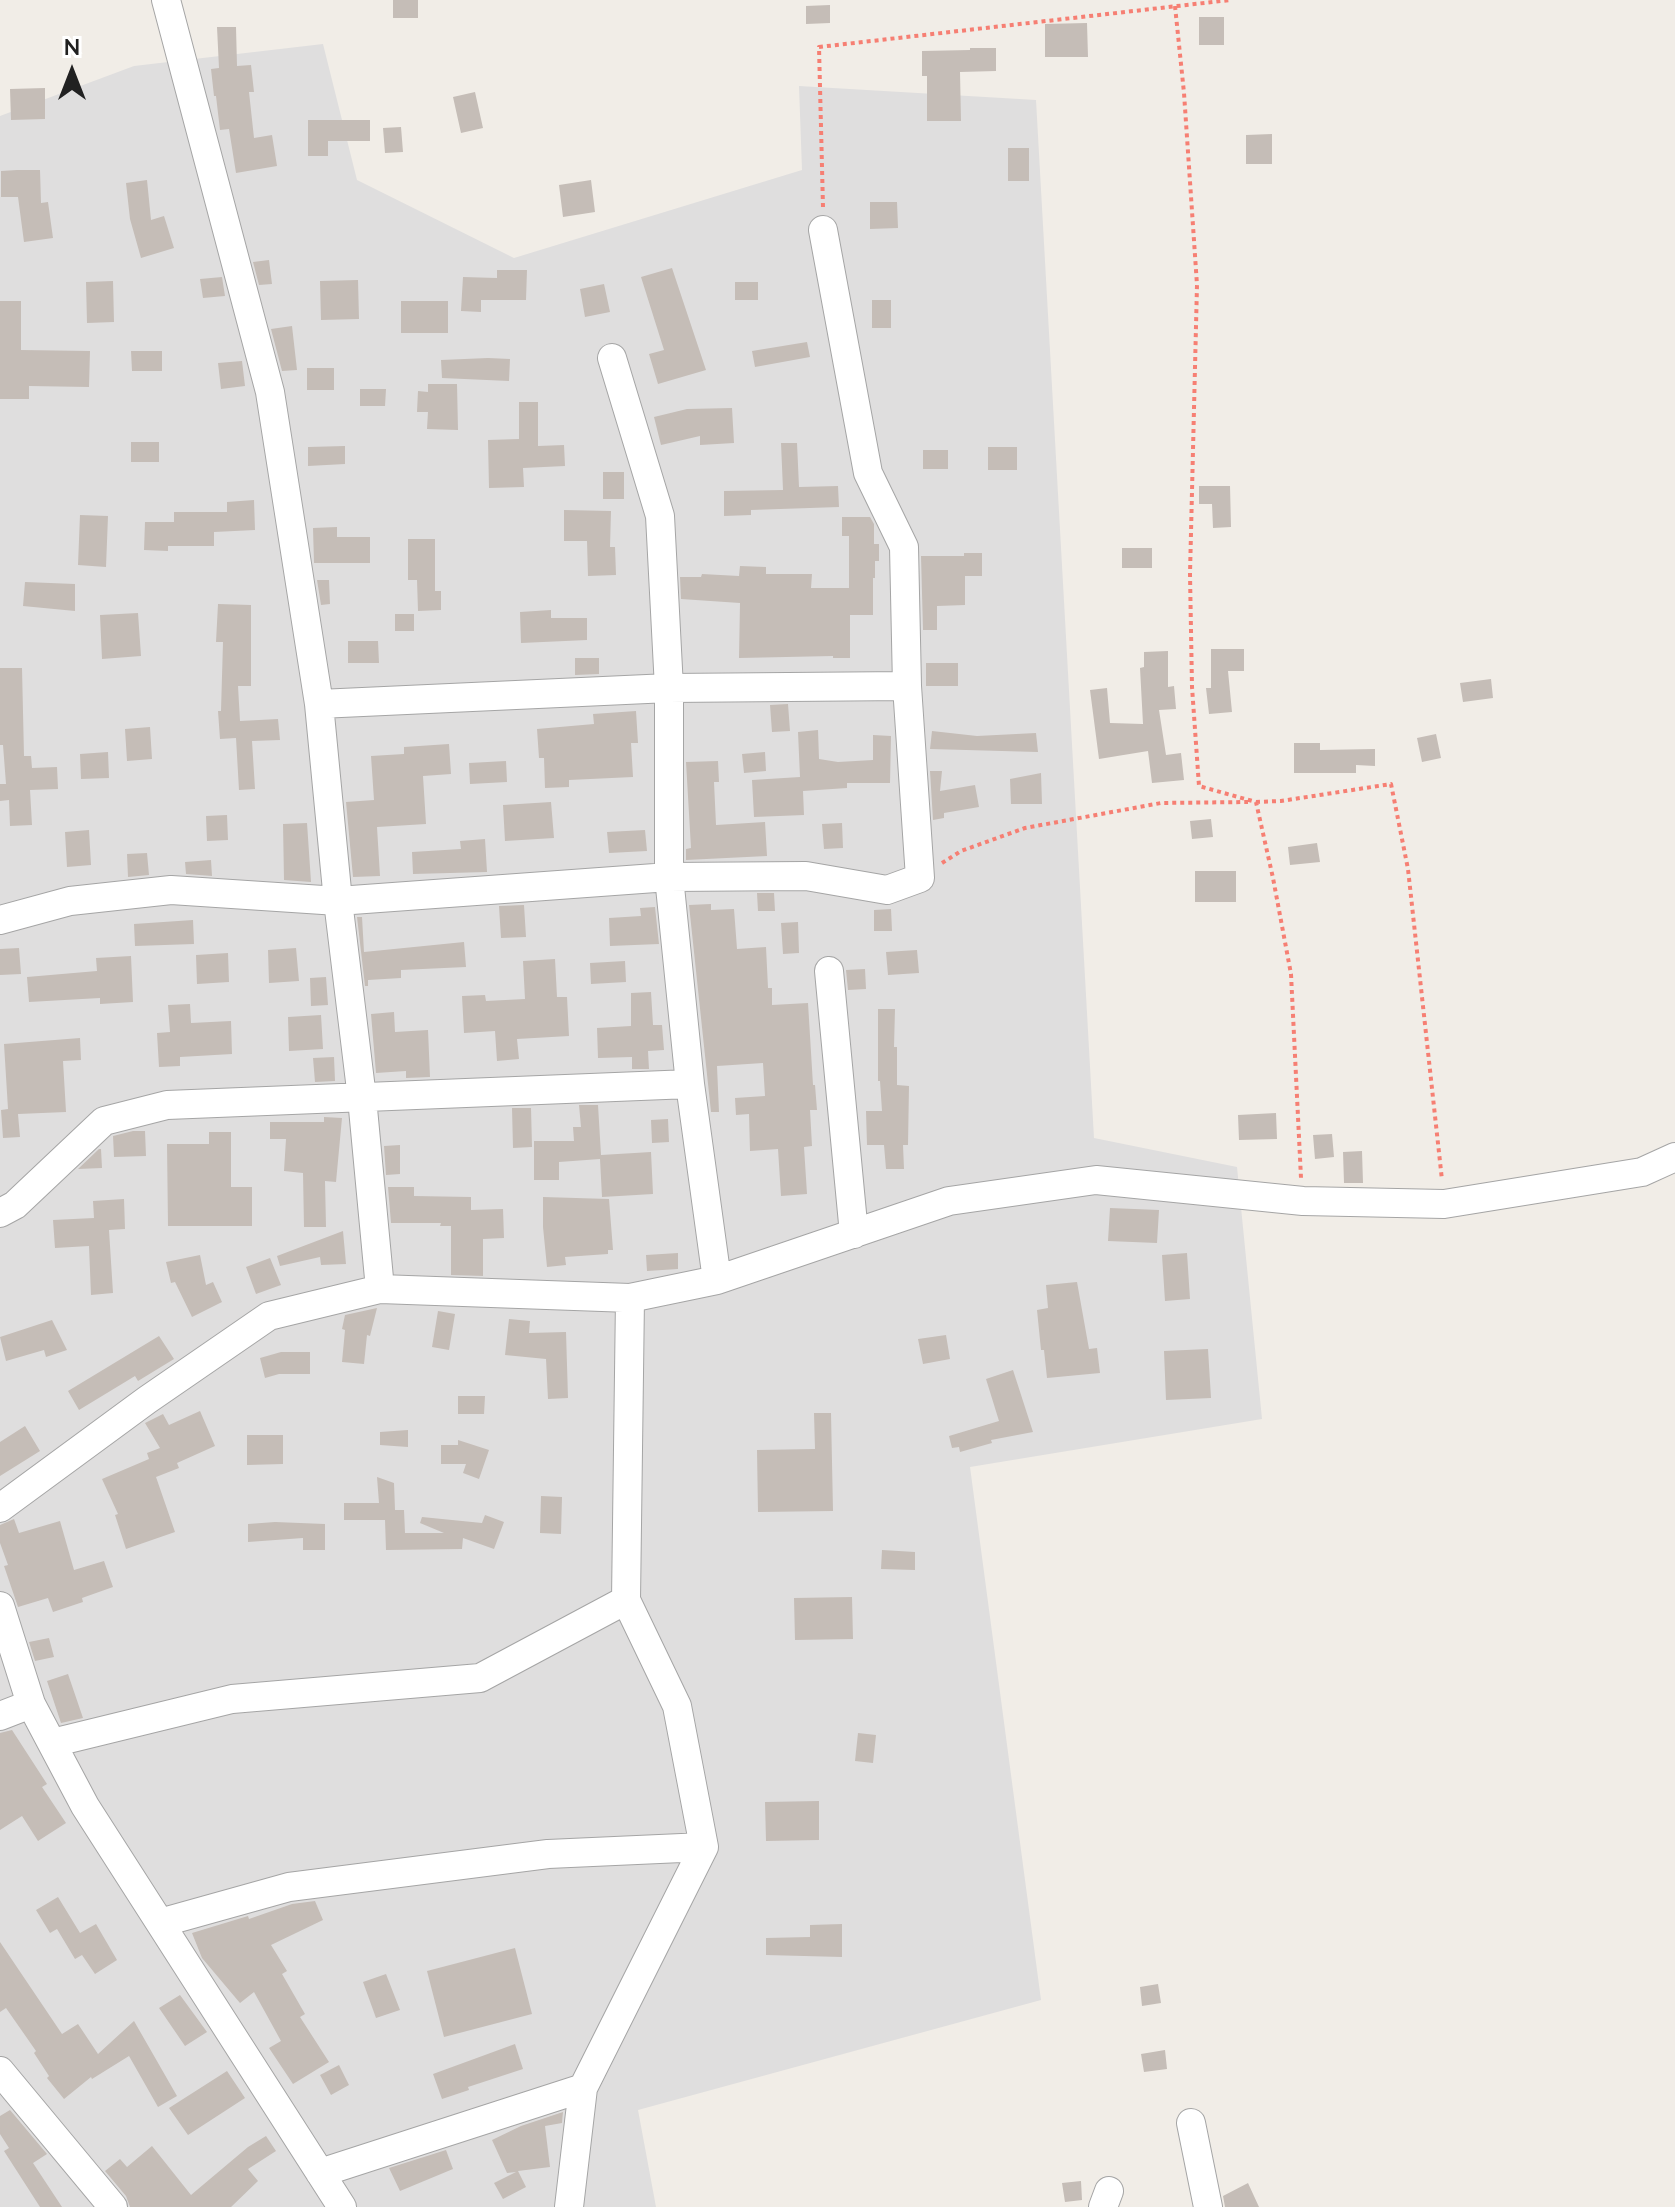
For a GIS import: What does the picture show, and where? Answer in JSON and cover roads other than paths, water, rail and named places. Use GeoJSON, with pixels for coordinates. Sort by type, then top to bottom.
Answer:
{"type":"FeatureCollection","features":[{"type":"Feature","properties":{"kind":"street"},"geometry":{"type":"LineString","coordinates":[[166,0],[270,392],[319,704],[380,1289]]}},
{"type":"Feature","properties":{"kind":"street"},"geometry":{"type":"LineString","coordinates":[[0,920],[70,901],[171,890],[338,901],[669,877],[806,876],[887,890],[920,878],[907,686],[904,547],[868,473],[823,230]]}},
{"type":"Feature","properties":{"kind":"street"},"geometry":{"type":"LineString","coordinates":[[612,358],[660,516],[669,688],[669,877],[690,1084],[717,1280]]}},
{"type":"Feature","properties":{"kind":"street"},"geometry":{"type":"LineString","coordinates":[[319,704],[669,688],[907,686]]}},
{"type":"Feature","properties":{"kind":"street"},"geometry":{"type":"LineString","coordinates":[[829,971],[854,1234]]}},
{"type":"Feature","properties":{"kind":"street"},"geometry":{"type":"LineString","coordinates":[[0,1213],[15,1205],[104,1121],[167,1105],[690,1084]]}},
{"type":"Feature","properties":{"kind":"street"},"geometry":{"type":"LineString","coordinates":[[0,1508],[147,1400],[269,1316],[380,1289],[630,1298],[717,1280],[949,1201],[1096,1180],[1303,1201],[1444,1204],[1642,1172],[1675,1157]]}},
{"type":"Feature","properties":{"kind":"street"},"geometry":{"type":"LineString","coordinates":[[569,2207],[583,2088],[704,1847],[677,1706],[626,1600],[630,1298]]}},
{"type":"Feature","properties":{"kind":"street"},"geometry":{"type":"LineString","coordinates":[[52,1743],[232,1699],[480,1678],[626,1600]]}},
{"type":"Feature","properties":{"kind":"street"},"geometry":{"type":"LineString","coordinates":[[0,1606],[31,1704],[85,1806],[342,2207]]}},
{"type":"Feature","properties":{"kind":"street"},"geometry":{"type":"LineString","coordinates":[[0,1716],[31,1704]]}},
{"type":"Feature","properties":{"kind":"street"},"geometry":{"type":"LineString","coordinates":[[160,1923],[289,1887],[548,1854],[704,1847]]}},
{"type":"Feature","properties":{"kind":"street"},"geometry":{"type":"LineString","coordinates":[[0,2071],[113,2207]]}},
{"type":"Feature","properties":{"kind":"street"},"geometry":{"type":"LineString","coordinates":[[320,2173],[583,2088]]}},
{"type":"Feature","properties":{"kind":"street"},"geometry":{"type":"LineString","coordinates":[[1191,2123],[1208,2207]]}}]}
